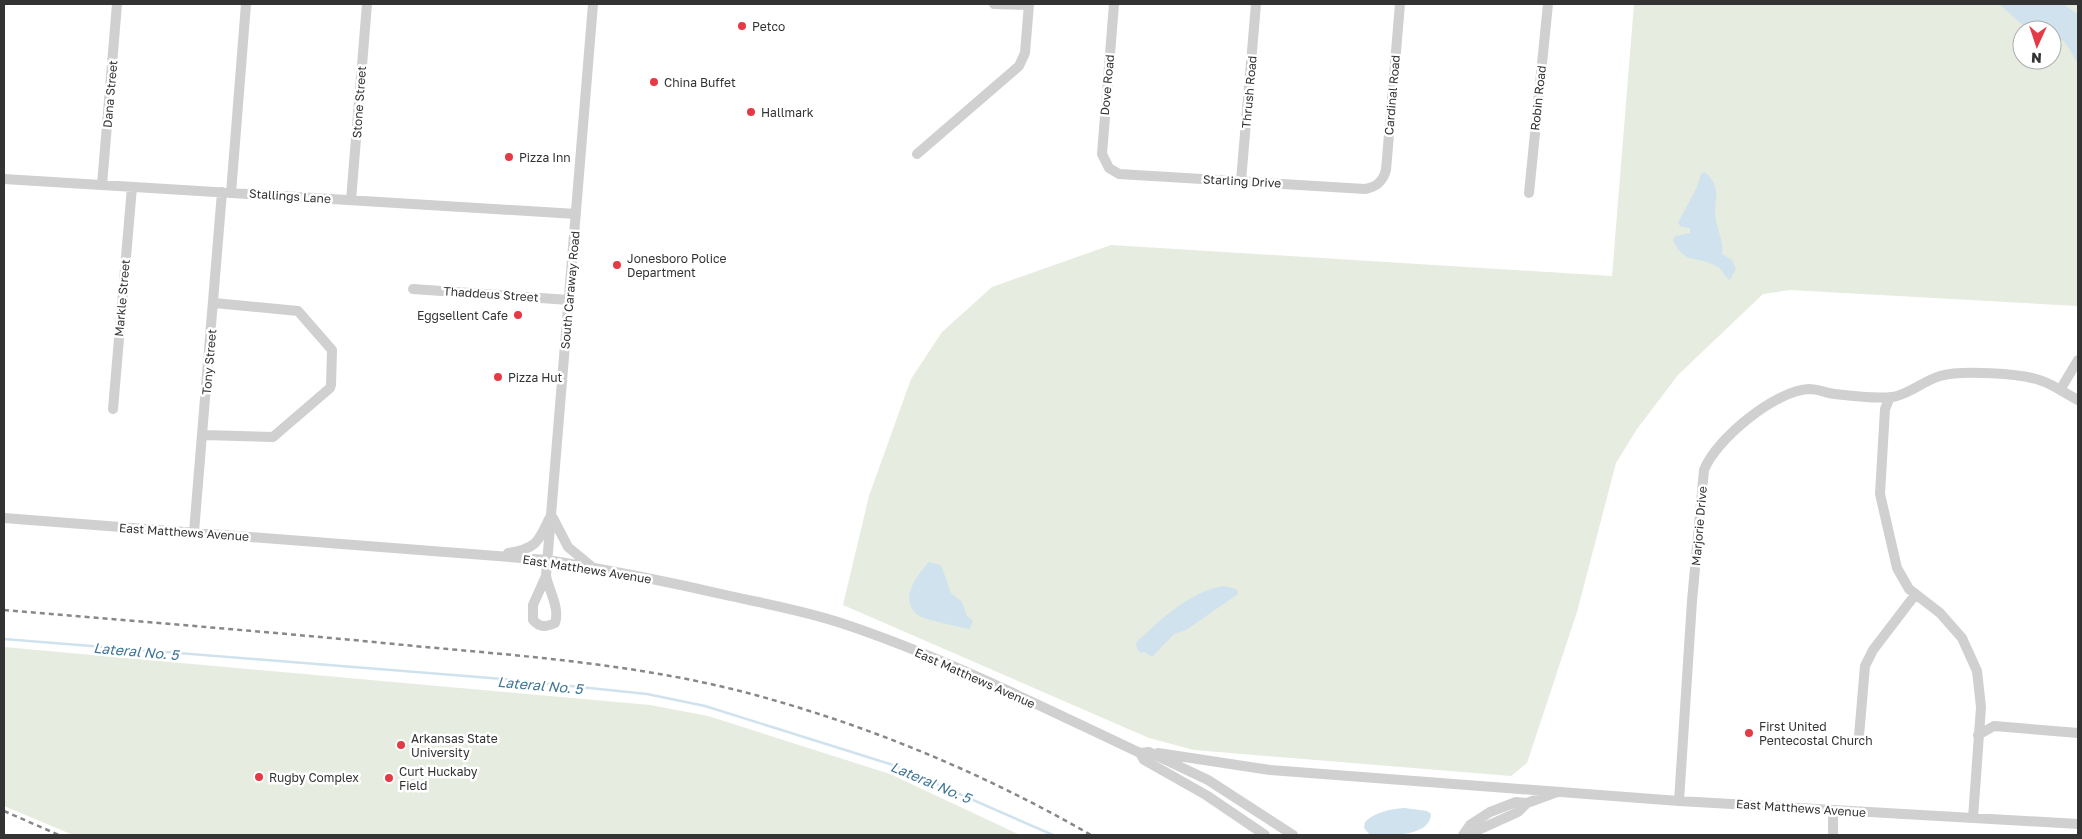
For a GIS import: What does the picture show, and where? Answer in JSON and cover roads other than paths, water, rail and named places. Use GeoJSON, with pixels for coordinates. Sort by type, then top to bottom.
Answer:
{"type":"FeatureCollection","features":[{"type":"Feature","properties":{"kind":"street","name":"Dana Street"},"geometry":{"type":"LineString","coordinates":[[102,185],[117,4]]}},
{"type":"Feature","properties":{"kind":"street","name":"Tony Street"},"geometry":{"type":"LineString","coordinates":[[194,532],[204,435],[214,303],[246,4]]}},
{"type":"Feature","properties":{"kind":"street","name":"Stone Street"},"geometry":{"type":"LineString","coordinates":[[351,200],[367,4]]}},
{"type":"Feature","properties":{"kind":"street","name":"South Caraway Road"},"geometry":{"type":"LineString","coordinates":[[546,576],[593,4]]}},
{"type":"Feature","properties":{"kind":"street"},"geometry":{"type":"LineString","coordinates":[[917,154],[1018,66],[1025,53],[1029,4],[994,4]]}},
{"type":"Feature","properties":{"kind":"street","name":"Dove Road"},"geometry":{"type":"LineString","coordinates":[[1107,166],[1102,154],[1114,4]]}},
{"type":"Feature","properties":{"kind":"street","name":"Thrush Road"},"geometry":{"type":"LineString","coordinates":[[1242,181],[1256,4]]}},
{"type":"Feature","properties":{"kind":"street","name":"Cardinal Road"},"geometry":{"type":"LineString","coordinates":[[1378,184],[1383,179],[1386,170],[1400,4]]}},
{"type":"Feature","properties":{"kind":"street","name":"Robin Road"},"geometry":{"type":"LineString","coordinates":[[1528,193],[1548,4]]}},
{"type":"Feature","properties":{"kind":"street","name":"Starling Drive"},"geometry":{"type":"LineString","coordinates":[[1107,166],[1119,174],[1365,189],[1378,184]]}},
{"type":"Feature","properties":{"kind":"street","name":"Stallings Lane"},"geometry":{"type":"LineString","coordinates":[[4,179],[576,214]]}},
{"type":"Feature","properties":{"kind":"street","name":"Markle Street"},"geometry":{"type":"LineString","coordinates":[[112,410],[132,187]]}},
{"type":"Feature","properties":{"kind":"street","name":"Thaddeus Street"},"geometry":{"type":"LineString","coordinates":[[413,288],[569,300]]}},
{"type":"Feature","properties":{"kind":"street"},"geometry":{"type":"LineString","coordinates":[[204,435],[273,437],[330,388],[331,385],[332,350],[298,311],[214,303]]}},
{"type":"Feature","properties":{"kind":"street"},"geometry":{"type":"LineString","coordinates":[[2060,390],[2078,355]]}},
{"type":"Feature","properties":{"kind":"street"},"geometry":{"type":"LineString","coordinates":[[1973,818],[1981,695],[1977,671],[1962,638],[1940,613],[1915,595],[1902,580],[1897,568],[1880,494],[1885,409],[1890,397],[1929,380],[1958,373],[2031,378],[2078,400]]}},
{"type":"Feature","properties":{"kind":"street","name":"Marjorie Drive"},"geometry":{"type":"LineString","coordinates":[[1679,801],[1692,602],[1704,470],[1708,461],[1724,441],[1751,417],[1769,404],[1798,390],[1890,397]]}},
{"type":"Feature","properties":{"kind":"street"},"geometry":{"type":"LineString","coordinates":[[493,556],[525,551],[538,542],[551,514]]}},
{"type":"Feature","properties":{"kind":"street"},"geometry":{"type":"LineString","coordinates":[[551,514],[569,549],[583,561],[596,568]]}},
{"type":"Feature","properties":{"kind":"street","name":"East Matthews Avenue"},"geometry":{"type":"LineString","coordinates":[[4,518],[548,560],[596,568],[786,608],[840,623],[982,679],[1208,780],[1293,835]]}},
{"type":"Feature","properties":{"kind":"street"},"geometry":{"type":"LineString","coordinates":[[1859,736],[1866,666],[1874,650],[1915,595]]}},
{"type":"Feature","properties":{"kind":"street"},"geometry":{"type":"LineString","coordinates":[[1978,736],[1994,726],[2078,733]]}},
{"type":"Feature","properties":{"kind":"street"},"geometry":{"type":"LineString","coordinates":[[1265,835],[1206,795],[1144,760],[1145,752],[1270,770],[1560,791]]}},
{"type":"Feature","properties":{"kind":"street","name":"East Matthews Avenue"},"geometry":{"type":"LineString","coordinates":[[1467,835],[1518,812],[1527,803],[1560,791],[1833,811],[2078,824]]}},
{"type":"Feature","properties":{"kind":"street","name":"East Matthews Avenue"},"geometry":{"type":"LineString","coordinates":[[1463,835],[1470,825],[1490,812],[1516,802],[1527,803]]}},
{"type":"Feature","properties":{"kind":"street"},"geometry":{"type":"LineString","coordinates":[[1833,811],[1833,835]]}},
{"type":"Feature","properties":{"kind":"water"},"geometry":{"type":"Polygon","coordinates":[[[1999,4],[2063,4],[2078,14],[2078,63],[2068,46],[2062,41],[2062,20],[2017,20],[1999,4]]]}},
{"type":"Feature","properties":{"kind":"water"},"geometry":{"type":"Polygon","coordinates":[[[1705,172],[1710,177],[1716,190],[1715,217],[1722,243],[1722,254],[1732,260],[1736,269],[1730,280],[1716,266],[1687,257],[1673,240],[1675,236],[1690,233],[1690,228],[1681,227],[1678,223],[1697,187],[1701,174],[1705,172]]]}},
{"type":"Feature","properties":{"kind":"water"},"geometry":{"type":"Polygon","coordinates":[[[929,562],[941,565],[951,593],[962,602],[967,616],[973,621],[970,629],[928,619],[918,615],[912,609],[910,602],[911,588],[929,562]]]}},
{"type":"Feature","properties":{"kind":"water"},"geometry":{"type":"Polygon","coordinates":[[[1224,586],[1236,589],[1238,594],[1186,630],[1174,634],[1152,657],[1145,652],[1141,653],[1137,649],[1136,643],[1176,608],[1200,594],[1224,586]]]}},
{"type":"Feature","properties":{"kind":"water"},"geometry":{"type":"Polygon","coordinates":[[[1404,808],[1427,811],[1431,814],[1429,822],[1416,831],[1397,835],[1370,835],[1364,828],[1365,822],[1378,813],[1404,808]]]}},
{"type":"Feature","properties":{"kind":"waterway","name":"Lateral No. 5"},"geometry":{"type":"LineString","coordinates":[[4,639],[503,679],[647,694],[705,706],[893,765],[1053,835]]}},
{"type":"Feature","properties":{"kind":"railway"},"geometry":{"type":"LineString","coordinates":[[4,610],[509,655],[593,664],[677,677],[759,696],[888,738],[1012,792],[1091,835]]}},
{"type":"Feature","properties":{"kind":"railway"},"geometry":{"type":"LineString","coordinates":[[4,811],[59,835]]}},
{"type":"Feature","properties":{"kind":"place","name":"Petco"},"geometry":{"type":"Point","coordinates":[742,26]}},
{"type":"Feature","properties":{"kind":"place","name":"China Buffet"},"geometry":{"type":"Point","coordinates":[654,82]}},
{"type":"Feature","properties":{"kind":"place","name":"Hallmark"},"geometry":{"type":"Point","coordinates":[751,112]}},
{"type":"Feature","properties":{"kind":"place","name":"Pizza Inn"},"geometry":{"type":"Point","coordinates":[509,157]}},
{"type":"Feature","properties":{"kind":"place","name":"Jonesboro Police Department"},"geometry":{"type":"Point","coordinates":[617,265]}},
{"type":"Feature","properties":{"kind":"place","name":"Eggsellent Cafe"},"geometry":{"type":"Point","coordinates":[518,315]}},
{"type":"Feature","properties":{"kind":"place","name":"Pizza Hut"},"geometry":{"type":"Point","coordinates":[498,377]}},
{"type":"Feature","properties":{"kind":"place","name":"First United Pentecostal Church"},"geometry":{"type":"Point","coordinates":[1749,733]}},
{"type":"Feature","properties":{"kind":"place","name":"Arkansas State University"},"geometry":{"type":"Point","coordinates":[401,745]}},
{"type":"Feature","properties":{"kind":"place","name":"Rugby Complex"},"geometry":{"type":"Point","coordinates":[259,777]}},
{"type":"Feature","properties":{"kind":"place","name":"Curt Huckaby Field"},"geometry":{"type":"Point","coordinates":[389,778]}}]}
